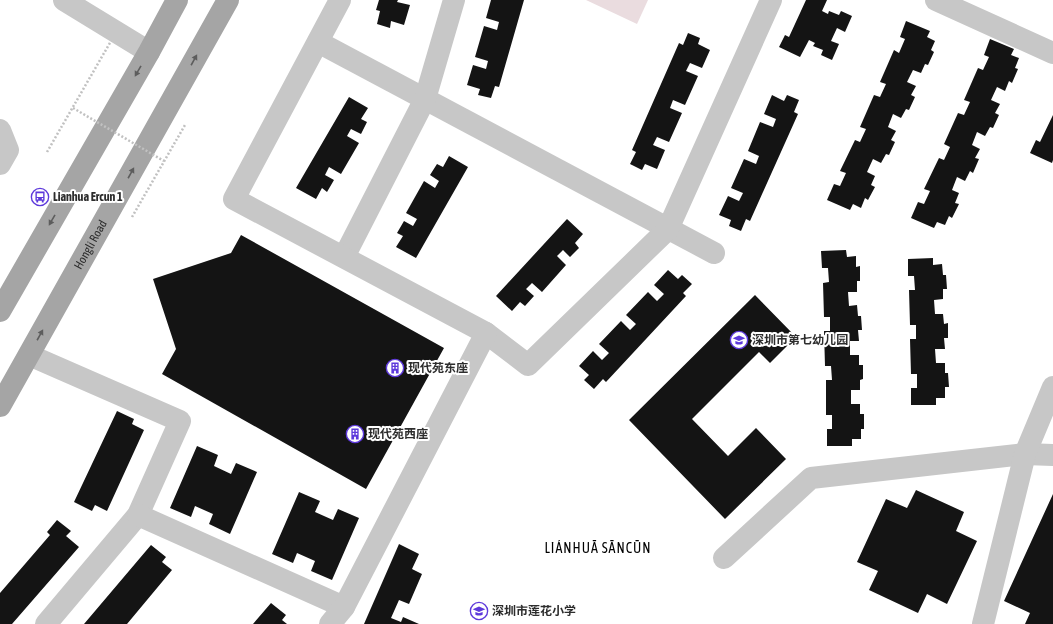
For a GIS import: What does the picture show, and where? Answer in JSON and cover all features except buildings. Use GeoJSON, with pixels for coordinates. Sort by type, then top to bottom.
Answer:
{"type":"FeatureCollection","features":[{"type":"Feature","properties":{"kind":"main road"},"geometry":{"type":"LineString","coordinates":[[0,311],[149,52],[177,0]]}},
{"type":"Feature","properties":{"kind":"main road","name":"Hongli Road"},"geometry":{"type":"LineString","coordinates":[[0,406],[228,0]]}},
{"type":"Feature","properties":{"kind":"street"},"geometry":{"type":"LineString","coordinates":[[64,0],[149,52]]}},
{"type":"Feature","properties":{"kind":"street"},"geometry":{"type":"LineString","coordinates":[[340,0],[234,199],[486,333],[528,365],[668,228],[772,0]]}},
{"type":"Feature","properties":{"kind":"street"},"geometry":{"type":"LineString","coordinates":[[344,257],[425,99],[454,0]]}},
{"type":"Feature","properties":{"kind":"street"},"geometry":{"type":"LineString","coordinates":[[936,0],[1053,53]]}},
{"type":"Feature","properties":{"kind":"street"},"geometry":{"type":"LineString","coordinates":[[318,42],[714,253]]}},
{"type":"Feature","properties":{"kind":"street"},"geometry":{"type":"LineString","coordinates":[[0,130],[2,153]]}},
{"type":"Feature","properties":{"kind":"street"},"geometry":{"type":"LineString","coordinates":[[330,624],[344,607],[486,333]]}},
{"type":"Feature","properties":{"kind":"street"},"geometry":{"type":"LineString","coordinates":[[29,354],[180,421],[138,515],[46,624]]}},
{"type":"Feature","properties":{"kind":"street"},"geometry":{"type":"LineString","coordinates":[[983,624],[1025,454],[1053,387]]}},
{"type":"Feature","properties":{"kind":"street"},"geometry":{"type":"LineString","coordinates":[[724,558],[811,478],[1025,454],[1053,455]]}},
{"type":"Feature","properties":{"kind":"street"},"geometry":{"type":"LineString","coordinates":[[138,515],[344,607]]}},
{"type":"Feature","properties":{"kind":"path"},"geometry":{"type":"LineString","coordinates":[[47,152],[111,42]]}},
{"type":"Feature","properties":{"kind":"path"},"geometry":{"type":"LineString","coordinates":[[73,108],[164,161]]}},
{"type":"Feature","properties":{"kind":"path"},"geometry":{"type":"LineString","coordinates":[[132,217],[185,125]]}},
{"type":"Feature","properties":{"kind":"shaded area"},"geometry":{"type":"Polygon","coordinates":[[[586,0],[648,0],[637,24],[586,0]]]}},
{"type":"Feature","properties":{"kind":"place","name":"Lianhua Ercun 1"},"geometry":{"type":"Point","coordinates":[40,197]}},
{"type":"Feature","properties":{"kind":"place","name":"深圳市第七幼儿园"},"geometry":{"type":"Point","coordinates":[739,340]}},
{"type":"Feature","properties":{"kind":"place","name":"现代苑东座"},"geometry":{"type":"Point","coordinates":[395,368]}},
{"type":"Feature","properties":{"kind":"place","name":"现代苑西座"},"geometry":{"type":"Point","coordinates":[355,434]}},
{"type":"Feature","properties":{"kind":"place","name":"深圳市莲花小学"},"geometry":{"type":"Point","coordinates":[479,611]}},
{"type":"Feature","properties":{"kind":"district","name":"LIÁNHUĀ SĀNCŪN"},"geometry":{"type":"Point","coordinates":[598,548]}}]}
